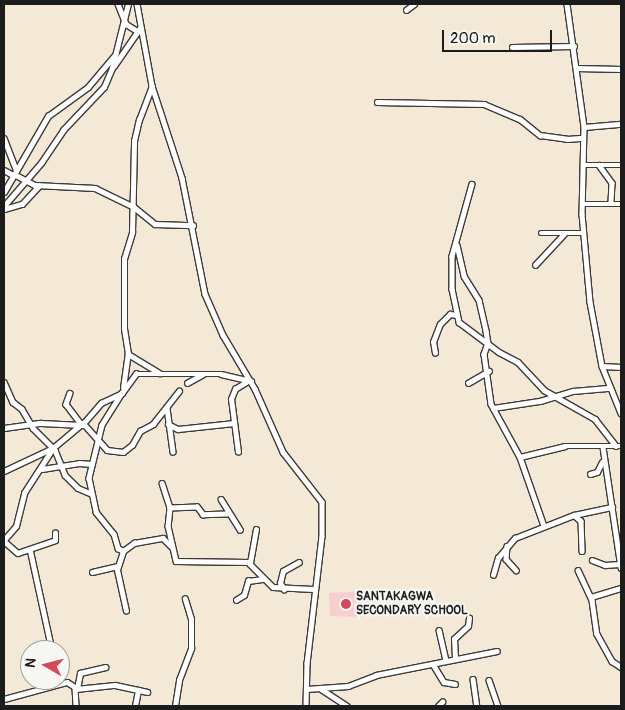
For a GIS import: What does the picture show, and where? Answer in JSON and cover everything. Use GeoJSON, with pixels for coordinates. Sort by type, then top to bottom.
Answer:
{"type":"FeatureCollection","features":[{"type":"Feature","properties":{"kind":"street"},"geometry":{"type":"LineString","coordinates":[[118,4],[124,21],[139,29]]}},
{"type":"Feature","properties":{"kind":"street"},"geometry":{"type":"LineString","coordinates":[[112,68],[128,4]]}},
{"type":"Feature","properties":{"kind":"street"},"geometry":{"type":"LineString","coordinates":[[137,4],[139,29],[152,86],[182,178],[193,225],[205,294],[223,336],[288,461],[317,492],[322,502],[322,536],[313,589],[306,706]]}},
{"type":"Feature","properties":{"kind":"street"},"geometry":{"type":"LineString","coordinates":[[406,10],[414,4]]}},
{"type":"Feature","properties":{"kind":"street"},"geometry":{"type":"LineString","coordinates":[[567,4],[584,127],[582,233],[590,302],[602,366],[621,413]]}},
{"type":"Feature","properties":{"kind":"street"},"geometry":{"type":"LineString","coordinates":[[4,207],[26,182],[63,130],[100,92],[112,68],[139,29]]}},
{"type":"Feature","properties":{"kind":"street"},"geometry":{"type":"LineString","coordinates":[[512,47],[574,46]]}},
{"type":"Feature","properties":{"kind":"street"},"geometry":{"type":"LineString","coordinates":[[4,192],[53,110],[88,87],[116,54]]}},
{"type":"Feature","properties":{"kind":"street"},"geometry":{"type":"LineString","coordinates":[[576,68],[621,70]]}},
{"type":"Feature","properties":{"kind":"street"},"geometry":{"type":"LineString","coordinates":[[122,391],[128,354],[124,259],[131,240],[134,207],[134,141],[139,120],[152,86]]}},
{"type":"Feature","properties":{"kind":"street"},"geometry":{"type":"LineString","coordinates":[[377,102],[484,104],[520,119],[540,135],[567,139],[583,138]]}},
{"type":"Feature","properties":{"kind":"street"},"geometry":{"type":"LineString","coordinates":[[584,127],[621,124]]}},
{"type":"Feature","properties":{"kind":"street"},"geometry":{"type":"LineString","coordinates":[[4,138],[14,173]]}},
{"type":"Feature","properties":{"kind":"street"},"geometry":{"type":"LineString","coordinates":[[583,165],[621,165]]}},
{"type":"Feature","properties":{"kind":"street"},"geometry":{"type":"LineString","coordinates":[[599,165],[612,182],[611,203]]}},
{"type":"Feature","properties":{"kind":"street"},"geometry":{"type":"LineString","coordinates":[[4,170],[14,173],[26,182],[39,186],[95,188],[134,207],[155,224],[193,225]]}},
{"type":"Feature","properties":{"kind":"street"},"geometry":{"type":"LineString","coordinates":[[472,184],[456,243],[451,271],[457,316],[464,327],[518,362],[544,390],[598,422],[618,446]]}},
{"type":"Feature","properties":{"kind":"street"},"geometry":{"type":"LineString","coordinates":[[4,207],[22,204],[39,186]]}},
{"type":"Feature","properties":{"kind":"street"},"geometry":{"type":"LineString","coordinates":[[582,204],[621,204]]}},
{"type":"Feature","properties":{"kind":"street"},"geometry":{"type":"LineString","coordinates":[[540,233],[582,233]]}},
{"type":"Feature","properties":{"kind":"street"},"geometry":{"type":"LineString","coordinates":[[535,265],[564,234]]}},
{"type":"Feature","properties":{"kind":"street"},"geometry":{"type":"LineString","coordinates":[[456,243],[464,276],[479,300],[488,343],[484,354],[489,371],[488,389],[493,408],[520,457],[544,526]]}},
{"type":"Feature","properties":{"kind":"street"},"geometry":{"type":"LineString","coordinates":[[435,353],[433,342],[440,324],[450,314],[457,316]]}},
{"type":"Feature","properties":{"kind":"street"},"geometry":{"type":"LineString","coordinates":[[128,354],[161,374]]}},
{"type":"Feature","properties":{"kind":"street"},"geometry":{"type":"LineString","coordinates":[[602,366],[621,367]]}},
{"type":"Feature","properties":{"kind":"street"},"geometry":{"type":"LineString","coordinates":[[468,383],[489,371]]}},
{"type":"Feature","properties":{"kind":"street"},"geometry":{"type":"LineString","coordinates":[[125,373],[224,374],[248,381]]}},
{"type":"Feature","properties":{"kind":"street"},"geometry":{"type":"LineString","coordinates":[[123,551],[118,548],[114,534],[96,512],[90,493],[92,464],[102,424],[122,391],[136,374]]}},
{"type":"Feature","properties":{"kind":"street"},"geometry":{"type":"LineString","coordinates":[[186,383],[204,374]]}},
{"type":"Feature","properties":{"kind":"street"},"geometry":{"type":"LineString","coordinates":[[238,452],[232,394],[248,381]]}},
{"type":"Feature","properties":{"kind":"street"},"geometry":{"type":"LineString","coordinates":[[4,382],[12,402],[22,409],[53,448],[60,468],[78,488],[90,493]]}},
{"type":"Feature","properties":{"kind":"street"},"geometry":{"type":"LineString","coordinates":[[493,408],[540,401],[553,395],[610,388]]}},
{"type":"Feature","properties":{"kind":"street"},"geometry":{"type":"LineString","coordinates":[[4,471],[53,448],[82,425],[101,403],[122,391]]}},
{"type":"Feature","properties":{"kind":"street"},"geometry":{"type":"LineString","coordinates":[[70,393],[66,404],[82,425],[111,452],[123,452],[132,445],[140,431],[153,424],[179,391]]}},
{"type":"Feature","properties":{"kind":"street"},"geometry":{"type":"LineString","coordinates":[[166,408],[173,452]]}},
{"type":"Feature","properties":{"kind":"street"},"geometry":{"type":"LineString","coordinates":[[4,428],[32,423],[82,425]]}},
{"type":"Feature","properties":{"kind":"street"},"geometry":{"type":"LineString","coordinates":[[168,424],[178,429],[234,423]]}},
{"type":"Feature","properties":{"kind":"street"},"geometry":{"type":"LineString","coordinates":[[520,457],[565,446],[618,446]]}},
{"type":"Feature","properties":{"kind":"street"},"geometry":{"type":"LineString","coordinates":[[592,560],[605,565],[620,566],[612,506],[603,459],[603,447]]}},
{"type":"Feature","properties":{"kind":"street"},"geometry":{"type":"LineString","coordinates":[[53,448],[42,469],[24,493],[16,526],[4,541],[15,552],[55,540],[55,533]]}},
{"type":"Feature","properties":{"kind":"street"},"geometry":{"type":"LineString","coordinates":[[590,474],[598,470],[603,459]]}},
{"type":"Feature","properties":{"kind":"street"},"geometry":{"type":"LineString","coordinates":[[42,469],[60,468],[79,463],[92,464]]}},
{"type":"Feature","properties":{"kind":"street"},"geometry":{"type":"LineString","coordinates":[[162,483],[170,508],[168,522],[172,548],[178,562],[250,563]]}},
{"type":"Feature","properties":{"kind":"street"},"geometry":{"type":"LineString","coordinates":[[221,499],[227,514],[240,530]]}},
{"type":"Feature","properties":{"kind":"street"},"geometry":{"type":"LineString","coordinates":[[493,575],[495,562],[515,538],[574,515],[612,506]]}},
{"type":"Feature","properties":{"kind":"street"},"geometry":{"type":"LineString","coordinates":[[170,508],[193,507],[203,515],[227,514]]}},
{"type":"Feature","properties":{"kind":"street"},"geometry":{"type":"LineString","coordinates":[[574,515],[581,521],[582,551]]}},
{"type":"Feature","properties":{"kind":"street"},"geometry":{"type":"LineString","coordinates":[[256,530],[250,563],[262,579],[273,587],[284,590],[313,589]]}},
{"type":"Feature","properties":{"kind":"street"},"geometry":{"type":"LineString","coordinates":[[126,611],[117,566],[123,551],[134,543],[163,538],[172,548]]}},
{"type":"Feature","properties":{"kind":"street"},"geometry":{"type":"LineString","coordinates":[[507,546],[506,559],[516,570]]}},
{"type":"Feature","properties":{"kind":"street"},"geometry":{"type":"LineString","coordinates":[[30,549],[50,640]]}},
{"type":"Feature","properties":{"kind":"street"},"geometry":{"type":"LineString","coordinates":[[284,590],[280,583],[283,571],[299,562]]}},
{"type":"Feature","properties":{"kind":"street"},"geometry":{"type":"LineString","coordinates":[[92,572],[117,566]]}},
{"type":"Feature","properties":{"kind":"street"},"geometry":{"type":"LineString","coordinates":[[578,570],[591,597],[597,634],[612,660],[621,667]]}},
{"type":"Feature","properties":{"kind":"street"},"geometry":{"type":"LineString","coordinates":[[236,600],[244,595],[248,581],[262,579]]}},
{"type":"Feature","properties":{"kind":"street"},"geometry":{"type":"LineString","coordinates":[[591,597],[621,588]]}},
{"type":"Feature","properties":{"kind":"street"},"geometry":{"type":"LineString","coordinates":[[175,706],[179,680],[191,648],[191,620],[185,599]]}},
{"type":"Feature","properties":{"kind":"street"},"geometry":{"type":"LineString","coordinates":[[455,658],[454,638],[468,626],[469,618]]}},
{"type":"Feature","properties":{"kind":"street"},"geometry":{"type":"LineString","coordinates":[[439,630],[446,660]]}},
{"type":"Feature","properties":{"kind":"street"},"geometry":{"type":"LineString","coordinates":[[306,689],[348,686],[376,676],[455,658],[497,651]]}},
{"type":"Feature","properties":{"kind":"street"},"geometry":{"type":"LineString","coordinates":[[433,664],[444,682],[455,684]]}},
{"type":"Feature","properties":{"kind":"street"},"geometry":{"type":"LineString","coordinates":[[76,706],[76,689],[80,672],[105,666]]}},
{"type":"Feature","properties":{"kind":"street"},"geometry":{"type":"LineString","coordinates":[[472,679],[477,706]]}},
{"type":"Feature","properties":{"kind":"street"},"geometry":{"type":"LineString","coordinates":[[488,680],[498,706]]}},
{"type":"Feature","properties":{"kind":"street"},"geometry":{"type":"LineString","coordinates":[[70,683],[76,689]]}},
{"type":"Feature","properties":{"kind":"street"},"geometry":{"type":"LineString","coordinates":[[76,689],[112,685],[147,692]]}},
{"type":"Feature","properties":{"kind":"street"},"geometry":{"type":"LineString","coordinates":[[321,689],[347,706]]}},
{"type":"Feature","properties":{"kind":"street"},"geometry":{"type":"LineString","coordinates":[[4,699],[32,690]]}},
{"type":"Feature","properties":{"kind":"street"},"geometry":{"type":"LineString","coordinates":[[136,706],[138,690]]}},
{"type":"Feature","properties":{"kind":"shaded area","name":"SANTAKAGWA SECONDARY SCHOOL"},"geometry":{"type":"Polygon","coordinates":[[[364,591],[363,617],[330,616],[329,593],[364,591]]]}},
{"type":"Feature","properties":{"kind":"place","name":"SANTAKAGWA SECONDARY SCHOOL"},"geometry":{"type":"Point","coordinates":[346,604]}}]}
